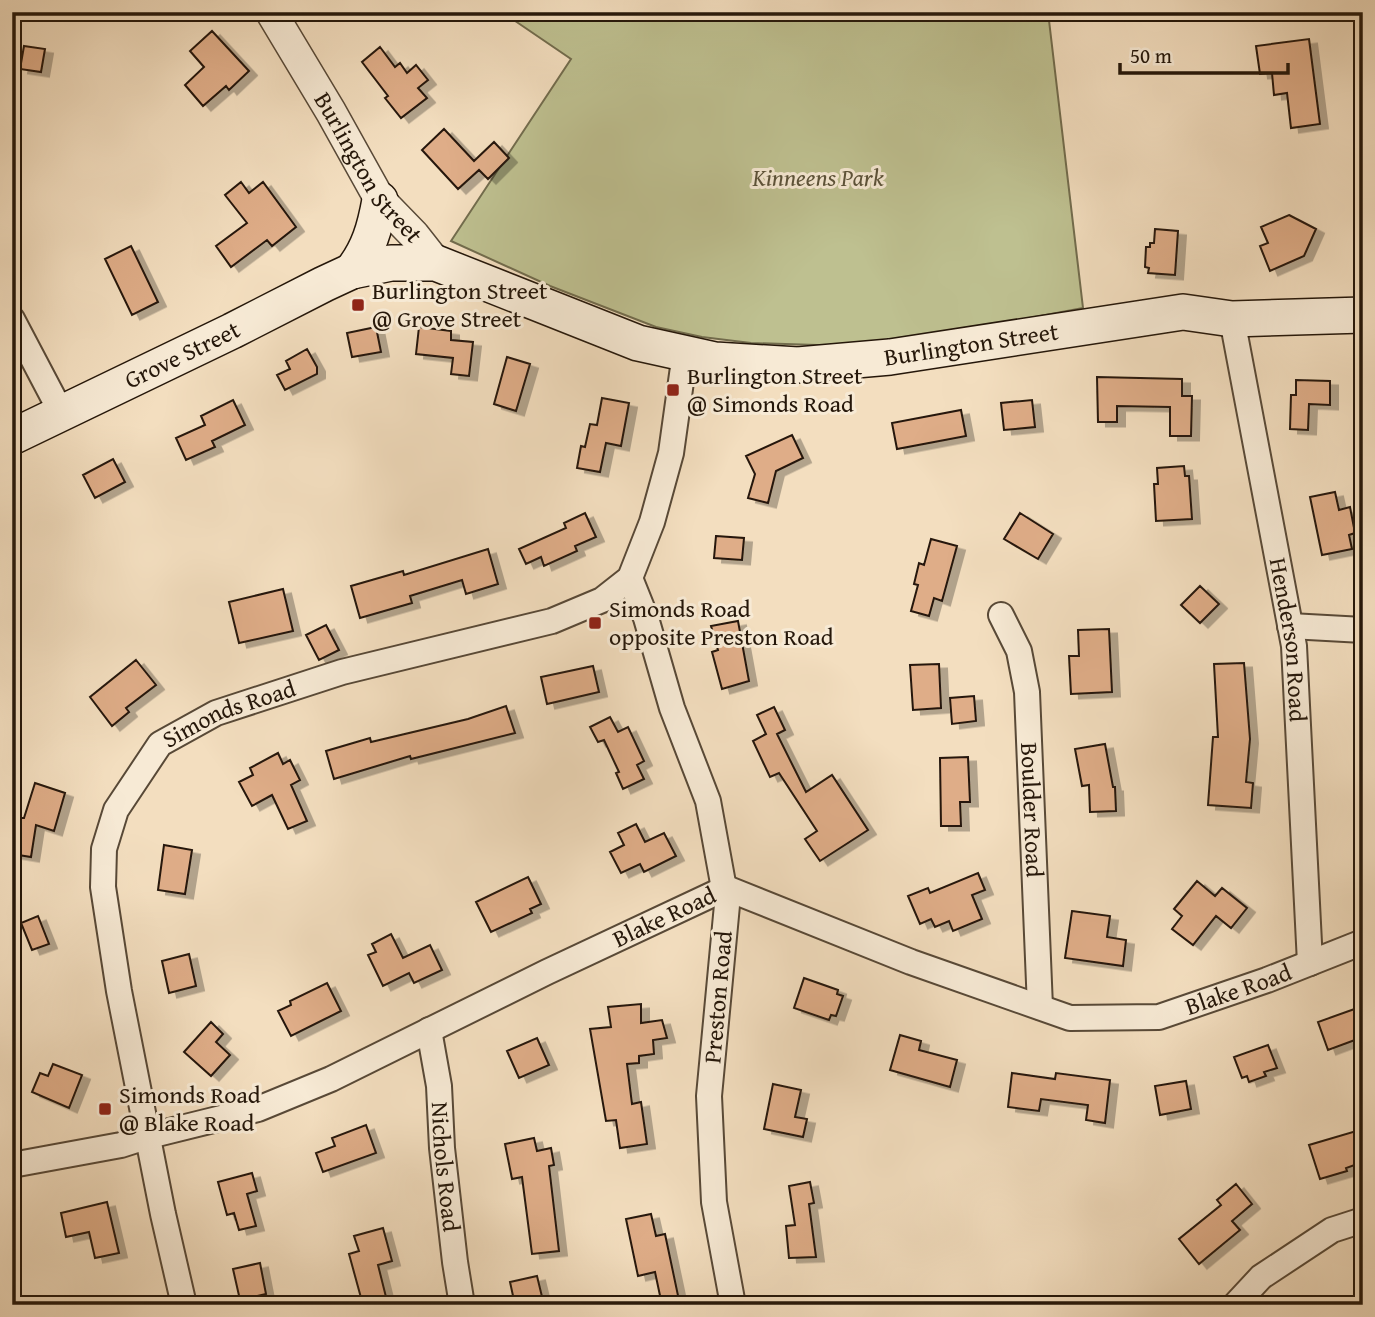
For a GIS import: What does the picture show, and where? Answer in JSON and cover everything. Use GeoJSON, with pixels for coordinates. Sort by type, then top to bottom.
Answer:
{"type":"FeatureCollection","features":[{"type":"Feature","properties":{"kind":"main road"},"geometry":{"type":"LineString","coordinates":[[352,271],[362,258],[374,233],[380,200]]}},
{"type":"Feature","properties":{"kind":"main road","name":"Grove Street"},"geometry":{"type":"LineString","coordinates":[[12,437],[352,271],[391,262],[436,263]]}},
{"type":"Feature","properties":{"kind":"main road","name":"Burlington Street"},"geometry":{"type":"LineString","coordinates":[[436,263],[638,344],[715,360],[798,365],[890,358],[1183,312],[1232,319],[1363,315]]}},
{"type":"Feature","properties":{"kind":"street","name":"Burlington Street"},"geometry":{"type":"LineString","coordinates":[[271,12],[380,200],[414,235],[436,263]]}},
{"type":"Feature","properties":{"kind":"street"},"geometry":{"type":"LineString","coordinates":[[12,318],[62,414]]}},
{"type":"Feature","properties":{"kind":"street","name":"Henderson Road"},"geometry":{"type":"LineString","coordinates":[[1232,319],[1294,646],[1310,963]]}},
{"type":"Feature","properties":{"kind":"street"},"geometry":{"type":"LineString","coordinates":[[630,578],[652,522],[671,453],[685,353]]}},
{"type":"Feature","properties":{"kind":"street","name":"Preston Road"},"geometry":{"type":"LineString","coordinates":[[630,578],[646,618],[672,708],[708,801],[726,888],[727,905],[709,1096],[714,1202],[733,1305]]}},
{"type":"Feature","properties":{"kind":"street","name":"Simonds Road"},"geometry":{"type":"LineString","coordinates":[[184,1305],[163,1214],[119,991],[103,887],[104,849],[116,810],[160,744],[216,713],[342,672],[552,621],[602,600],[630,578]]}},
{"type":"Feature","properties":{"kind":"street","name":"Boulder Road"},"geometry":{"type":"LineString","coordinates":[[1000,615],[1019,651],[1027,692],[1040,1007]]}},
{"type":"Feature","properties":{"kind":"street"},"geometry":{"type":"LineString","coordinates":[[1290,626],[1363,630]]}},
{"type":"Feature","properties":{"kind":"street","name":"Blake Road"},"geometry":{"type":"LineString","coordinates":[[12,1165],[121,1145],[258,1110],[331,1079],[726,888],[911,962],[1070,1018],[1159,1017],[1363,942]]}},
{"type":"Feature","properties":{"kind":"street","name":"Nichols Road"},"geometry":{"type":"LineString","coordinates":[[429,1030],[439,1086],[442,1148],[462,1305]]}},
{"type":"Feature","properties":{"kind":"street"},"geometry":{"type":"LineString","coordinates":[[1235,1305],[1261,1277],[1332,1230],[1363,1220]]}},
{"type":"Feature","properties":{"kind":"green space","name":"Kinneens Park"},"geometry":{"type":"Polygon","coordinates":[[[502,12],[1048,12],[1083,308],[966,330],[848,346],[751,343],[702,337],[656,327],[550,286],[451,241],[571,59],[502,12]]]}},
{"type":"Feature","properties":{"kind":"building"},"geometry":{"type":"Polygon","coordinates":[[[212,31],[249,71],[229,90],[226,86],[203,106],[185,85],[204,67],[190,51],[212,31]]]}},
{"type":"Feature","properties":{"kind":"building"},"geometry":{"type":"Polygon","coordinates":[[[1309,39],[1320,124],[1291,128],[1287,93],[1274,95],[1272,73],[1260,74],[1256,46],[1309,39]]]}},
{"type":"Feature","properties":{"kind":"building"},"geometry":{"type":"Polygon","coordinates":[[[24,46],[45,49],[41,72],[20,69],[24,46]]]}},
{"type":"Feature","properties":{"kind":"building"},"geometry":{"type":"Polygon","coordinates":[[[380,47],[395,67],[400,63],[407,73],[416,65],[428,80],[418,88],[427,98],[401,118],[362,62],[380,47]]]}},
{"type":"Feature","properties":{"kind":"building"},"geometry":{"type":"Polygon","coordinates":[[[444,129],[474,161],[494,142],[509,158],[488,179],[479,170],[458,189],[422,150],[444,129]]]}},
{"type":"Feature","properties":{"kind":"building"},"geometry":{"type":"Polygon","coordinates":[[[241,182],[249,193],[263,182],[296,227],[272,246],[267,240],[231,267],[216,246],[247,223],[225,195],[241,182]]]}},
{"type":"Feature","properties":{"kind":"building"},"geometry":{"type":"Polygon","coordinates":[[[1289,215],[1316,229],[1304,256],[1270,271],[1260,246],[1268,243],[1261,227],[1289,215]]]}},
{"type":"Feature","properties":{"kind":"building"},"geometry":{"type":"Polygon","coordinates":[[[1155,229],[1178,231],[1175,275],[1148,273],[1149,268],[1145,267],[1146,247],[1154,243],[1155,229]]]}},
{"type":"Feature","properties":{"kind":"building"},"geometry":{"type":"Polygon","coordinates":[[[131,246],[158,302],[132,315],[105,259],[131,246]]]}},
{"type":"Feature","properties":{"kind":"building"},"geometry":{"type":"Polygon","coordinates":[[[376,327],[381,352],[352,357],[347,333],[376,327]]]}},
{"type":"Feature","properties":{"kind":"building"},"geometry":{"type":"Polygon","coordinates":[[[419,327],[451,331],[451,340],[473,342],[469,376],[451,374],[453,358],[416,354],[419,327]]]}},
{"type":"Feature","properties":{"kind":"building"},"geometry":{"type":"Polygon","coordinates":[[[307,349],[317,367],[317,374],[285,390],[277,375],[290,369],[286,361],[307,349]]]}},
{"type":"Feature","properties":{"kind":"building"},"geometry":{"type":"Polygon","coordinates":[[[507,357],[530,364],[516,411],[494,404],[507,357]]]}},
{"type":"Feature","properties":{"kind":"building"},"geometry":{"type":"Polygon","coordinates":[[[1097,377],[1182,379],[1182,396],[1192,396],[1191,436],[1170,436],[1170,407],[1117,406],[1117,422],[1098,422],[1097,377]]]}},
{"type":"Feature","properties":{"kind":"building"},"geometry":{"type":"Polygon","coordinates":[[[1296,380],[1330,381],[1330,405],[1309,404],[1308,430],[1290,429],[1291,395],[1296,395],[1296,380]]]}},
{"type":"Feature","properties":{"kind":"building"},"geometry":{"type":"Polygon","coordinates":[[[602,398],[629,403],[621,446],[606,443],[600,472],[577,468],[581,446],[585,447],[590,424],[597,425],[602,398]]]}},
{"type":"Feature","properties":{"kind":"building"},"geometry":{"type":"Polygon","coordinates":[[[233,400],[245,425],[212,441],[215,447],[186,460],[176,438],[205,425],[201,416],[233,400]]]}},
{"type":"Feature","properties":{"kind":"building"},"geometry":{"type":"Polygon","coordinates":[[[1032,400],[1035,427],[1004,430],[1001,403],[1032,400]]]}},
{"type":"Feature","properties":{"kind":"building"},"geometry":{"type":"Polygon","coordinates":[[[961,410],[966,436],[897,449],[892,423],[961,410]]]}},
{"type":"Feature","properties":{"kind":"building"},"geometry":{"type":"Polygon","coordinates":[[[792,435],[803,458],[776,471],[768,503],[748,498],[755,474],[746,456],[792,435]]]}},
{"type":"Feature","properties":{"kind":"building"},"geometry":{"type":"Polygon","coordinates":[[[113,459],[125,482],[95,498],[83,475],[113,459]]]}},
{"type":"Feature","properties":{"kind":"building"},"geometry":{"type":"Polygon","coordinates":[[[1184,466],[1185,476],[1189,476],[1192,519],[1156,521],[1154,484],[1158,484],[1157,468],[1184,466]]]}},
{"type":"Feature","properties":{"kind":"building"},"geometry":{"type":"Polygon","coordinates":[[[1335,492],[1339,510],[1350,507],[1355,533],[1349,535],[1352,549],[1322,555],[1310,497],[1335,492]]]}},
{"type":"Feature","properties":{"kind":"building"},"geometry":{"type":"Polygon","coordinates":[[[585,513],[596,537],[575,546],[577,551],[544,566],[541,557],[526,564],[519,549],[566,528],[564,523],[585,513]]]}},
{"type":"Feature","properties":{"kind":"building"},"geometry":{"type":"Polygon","coordinates":[[[1020,513],[1053,534],[1038,559],[1004,539],[1020,513]]]}},
{"type":"Feature","properties":{"kind":"building"},"geometry":{"type":"Polygon","coordinates":[[[716,536],[744,538],[742,560],[714,558],[716,536]]]}},
{"type":"Feature","properties":{"kind":"building"},"geometry":{"type":"Polygon","coordinates":[[[931,539],[957,546],[942,601],[934,598],[929,616],[911,611],[918,585],[914,584],[919,563],[924,565],[931,539]]]}},
{"type":"Feature","properties":{"kind":"building"},"geometry":{"type":"Polygon","coordinates":[[[488,549],[498,584],[466,594],[462,580],[410,596],[412,603],[360,618],[351,586],[403,571],[404,575],[488,549]]]}},
{"type":"Feature","properties":{"kind":"building"},"geometry":{"type":"Polygon","coordinates":[[[1200,586],[1219,604],[1200,623],[1181,605],[1200,586]]]}},
{"type":"Feature","properties":{"kind":"building"},"geometry":{"type":"Polygon","coordinates":[[[283,589],[293,631],[239,643],[229,602],[283,589]]]}},
{"type":"Feature","properties":{"kind":"building"},"geometry":{"type":"Polygon","coordinates":[[[738,621],[749,681],[722,689],[712,652],[718,650],[711,626],[738,621]]]}},
{"type":"Feature","properties":{"kind":"building"},"geometry":{"type":"Polygon","coordinates":[[[326,625],[339,650],[319,660],[306,635],[326,625]]]}},
{"type":"Feature","properties":{"kind":"building"},"geometry":{"type":"Polygon","coordinates":[[[1109,629],[1112,692],[1071,694],[1069,656],[1079,656],[1078,630],[1109,629]]]}},
{"type":"Feature","properties":{"kind":"building"},"geometry":{"type":"Polygon","coordinates":[[[136,660],[156,685],[126,708],[129,712],[112,726],[90,697],[136,660]]]}},
{"type":"Feature","properties":{"kind":"building"},"geometry":{"type":"Polygon","coordinates":[[[1244,663],[1250,739],[1246,782],[1253,783],[1251,808],[1208,805],[1213,737],[1218,737],[1214,664],[1244,663]]]}},
{"type":"Feature","properties":{"kind":"building"},"geometry":{"type":"Polygon","coordinates":[[[939,664],[941,708],[913,710],[910,665],[939,664]]]}},
{"type":"Feature","properties":{"kind":"building"},"geometry":{"type":"Polygon","coordinates":[[[593,666],[599,692],[547,704],[541,677],[593,666]]]}},
{"type":"Feature","properties":{"kind":"building"},"geometry":{"type":"Polygon","coordinates":[[[974,696],[976,721],[952,724],[950,698],[974,696]]]}},
{"type":"Feature","properties":{"kind":"building"},"geometry":{"type":"Polygon","coordinates":[[[506,706],[515,733],[411,759],[410,756],[334,779],[326,751],[370,738],[371,742],[468,719],[506,706]]]}},
{"type":"Feature","properties":{"kind":"building"},"geometry":{"type":"Polygon","coordinates":[[[774,707],[785,730],[777,734],[806,792],[832,775],[868,830],[820,861],[805,839],[817,831],[779,773],[770,777],[753,741],[766,734],[757,715],[774,707]]]}},
{"type":"Feature","properties":{"kind":"building"},"geometry":{"type":"Polygon","coordinates":[[[610,717],[618,732],[628,727],[644,761],[637,765],[644,779],[623,789],[616,773],[619,772],[604,740],[598,742],[590,727],[610,717]]]}},
{"type":"Feature","properties":{"kind":"building"},"geometry":{"type":"Polygon","coordinates":[[[1105,744],[1115,787],[1116,811],[1090,812],[1089,785],[1082,786],[1075,749],[1105,744]]]}},
{"type":"Feature","properties":{"kind":"building"},"geometry":{"type":"Polygon","coordinates":[[[278,753],[283,764],[290,760],[300,780],[291,785],[307,821],[288,829],[272,795],[252,806],[239,782],[253,775],[250,768],[278,753]]]}},
{"type":"Feature","properties":{"kind":"building"},"geometry":{"type":"Polygon","coordinates":[[[968,757],[970,802],[960,802],[961,826],[941,826],[940,758],[968,757]]]}},
{"type":"Feature","properties":{"kind":"building"},"geometry":{"type":"Polygon","coordinates":[[[35,783],[65,793],[54,831],[36,825],[31,857],[12,854],[12,834],[17,834],[19,818],[24,818],[35,783]]]}},
{"type":"Feature","properties":{"kind":"building"},"geometry":{"type":"Polygon","coordinates":[[[636,824],[645,842],[664,833],[676,856],[644,872],[640,864],[621,873],[610,852],[624,845],[618,833],[636,824]]]}},
{"type":"Feature","properties":{"kind":"building"},"geometry":{"type":"Polygon","coordinates":[[[164,845],[192,850],[185,894],[158,890],[164,845]]]}},
{"type":"Feature","properties":{"kind":"building"},"geometry":{"type":"Polygon","coordinates":[[[978,873],[985,890],[972,895],[982,919],[953,931],[949,921],[935,927],[931,919],[920,924],[908,896],[928,888],[930,893],[978,873]]]}},
{"type":"Feature","properties":{"kind":"building"},"geometry":{"type":"Polygon","coordinates":[[[528,877],[541,904],[530,909],[532,913],[491,932],[476,902],[528,877]]]}},
{"type":"Feature","properties":{"kind":"building"},"geometry":{"type":"Polygon","coordinates":[[[1197,881],[1215,896],[1222,888],[1247,908],[1231,928],[1216,916],[1193,945],[1172,929],[1182,916],[1174,909],[1197,881]]]}},
{"type":"Feature","properties":{"kind":"building"},"geometry":{"type":"Polygon","coordinates":[[[1072,911],[1110,916],[1107,937],[1126,940],[1123,966],[1065,958],[1072,911]]]}},
{"type":"Feature","properties":{"kind":"building"},"geometry":{"type":"Polygon","coordinates":[[[38,916],[49,944],[32,950],[21,923],[38,916]]]}},
{"type":"Feature","properties":{"kind":"building"},"geometry":{"type":"Polygon","coordinates":[[[391,934],[403,958],[430,945],[442,970],[414,983],[409,973],[383,986],[368,955],[376,952],[372,944],[391,934]]]}},
{"type":"Feature","properties":{"kind":"building"},"geometry":{"type":"Polygon","coordinates":[[[189,954],[196,986],[169,993],[162,961],[189,954]]]}},
{"type":"Feature","properties":{"kind":"building"},"geometry":{"type":"Polygon","coordinates":[[[804,978],[838,990],[837,994],[843,996],[836,1016],[831,1015],[829,1020],[794,1008],[804,978]]]}},
{"type":"Feature","properties":{"kind":"building"},"geometry":{"type":"Polygon","coordinates":[[[327,983],[341,1011],[291,1036],[278,1011],[291,1005],[290,1001],[327,983]]]}},
{"type":"Feature","properties":{"kind":"building"},"geometry":{"type":"Polygon","coordinates":[[[641,1004],[641,1023],[662,1020],[667,1038],[653,1040],[654,1054],[639,1056],[639,1063],[627,1064],[632,1104],[641,1102],[647,1144],[620,1148],[616,1120],[606,1121],[590,1029],[611,1027],[608,1007],[641,1004]]]}},
{"type":"Feature","properties":{"kind":"building"},"geometry":{"type":"Polygon","coordinates":[[[1363,1006],[1363,1037],[1328,1050],[1318,1022],[1363,1006]]]}},
{"type":"Feature","properties":{"kind":"building"},"geometry":{"type":"Polygon","coordinates":[[[211,1022],[223,1034],[216,1042],[230,1055],[211,1076],[184,1052],[211,1022]]]}},
{"type":"Feature","properties":{"kind":"building"},"geometry":{"type":"Polygon","coordinates":[[[900,1035],[921,1041],[919,1050],[957,1060],[950,1087],[890,1070],[900,1035]]]}},
{"type":"Feature","properties":{"kind":"building"},"geometry":{"type":"Polygon","coordinates":[[[537,1038],[549,1065],[519,1078],[507,1051],[537,1038]]]}},
{"type":"Feature","properties":{"kind":"building"},"geometry":{"type":"Polygon","coordinates":[[[1268,1045],[1277,1068],[1264,1072],[1266,1076],[1249,1082],[1247,1076],[1242,1078],[1234,1057],[1268,1045]]]}},
{"type":"Feature","properties":{"kind":"building"},"geometry":{"type":"Polygon","coordinates":[[[53,1064],[82,1075],[69,1108],[32,1092],[40,1073],[48,1076],[53,1064]]]}},
{"type":"Feature","properties":{"kind":"building"},"geometry":{"type":"Polygon","coordinates":[[[1012,1073],[1055,1079],[1056,1073],[1110,1080],[1105,1123],[1086,1120],[1088,1105],[1041,1099],[1039,1111],[1008,1107],[1012,1073]]]}},
{"type":"Feature","properties":{"kind":"building"},"geometry":{"type":"Polygon","coordinates":[[[1186,1081],[1191,1109],[1160,1115],[1155,1086],[1186,1081]]]}},
{"type":"Feature","properties":{"kind":"building"},"geometry":{"type":"Polygon","coordinates":[[[773,1084],[801,1090],[795,1117],[807,1119],[803,1137],[764,1129],[773,1084]]]}},
{"type":"Feature","properties":{"kind":"building"},"geometry":{"type":"Polygon","coordinates":[[[366,1125],[376,1153],[323,1172],[316,1153],[335,1146],[332,1138],[366,1125]]]}},
{"type":"Feature","properties":{"kind":"building"},"geometry":{"type":"Polygon","coordinates":[[[1363,1129],[1363,1162],[1346,1168],[1347,1171],[1320,1179],[1309,1145],[1363,1129]]]}},
{"type":"Feature","properties":{"kind":"building"},"geometry":{"type":"Polygon","coordinates":[[[534,1138],[537,1151],[551,1148],[554,1165],[549,1166],[559,1251],[532,1254],[522,1177],[512,1179],[505,1144],[534,1138]]]}},
{"type":"Feature","properties":{"kind":"building"},"geometry":{"type":"Polygon","coordinates":[[[252,1173],[257,1191],[247,1194],[256,1226],[239,1230],[234,1213],[227,1215],[218,1182],[252,1173]]]}},
{"type":"Feature","properties":{"kind":"building"},"geometry":{"type":"Polygon","coordinates":[[[810,1182],[814,1203],[809,1204],[816,1257],[789,1258],[786,1226],[795,1225],[789,1186],[810,1182]]]}},
{"type":"Feature","properties":{"kind":"building"},"geometry":{"type":"Polygon","coordinates":[[[1236,1184],[1252,1204],[1232,1221],[1240,1230],[1199,1264],[1179,1239],[1221,1205],[1217,1200],[1236,1184]]]}},
{"type":"Feature","properties":{"kind":"building"},"geometry":{"type":"Polygon","coordinates":[[[107,1202],[119,1253],[95,1258],[89,1232],[66,1237],[61,1213],[107,1202]]]}},
{"type":"Feature","properties":{"kind":"building"},"geometry":{"type":"Polygon","coordinates":[[[651,1214],[656,1236],[665,1234],[680,1305],[662,1305],[655,1272],[638,1276],[626,1219],[651,1214]]]}},
{"type":"Feature","properties":{"kind":"building"},"geometry":{"type":"Polygon","coordinates":[[[383,1228],[392,1261],[378,1265],[388,1305],[363,1305],[349,1254],[359,1251],[354,1236],[383,1228]]]}},
{"type":"Feature","properties":{"kind":"building"},"geometry":{"type":"Polygon","coordinates":[[[260,1263],[266,1294],[240,1300],[233,1269],[260,1263]]]}},
{"type":"Feature","properties":{"kind":"building"},"geometry":{"type":"Polygon","coordinates":[[[537,1276],[544,1305],[515,1305],[510,1282],[537,1276]]]}},
{"type":"Feature","properties":{"kind":"place","name":"Burlington Street @ Grove Street"},"geometry":{"type":"Point","coordinates":[358,305]}},
{"type":"Feature","properties":{"kind":"place","name":"Burlington Street @ Simonds Road"},"geometry":{"type":"Point","coordinates":[673,390]}},
{"type":"Feature","properties":{"kind":"place","name":"Simonds Road opposite Preston Road"},"geometry":{"type":"Point","coordinates":[595,623]}},
{"type":"Feature","properties":{"kind":"place","name":"Simonds Road @ Blake Road"},"geometry":{"type":"Point","coordinates":[105,1109]}}]}
